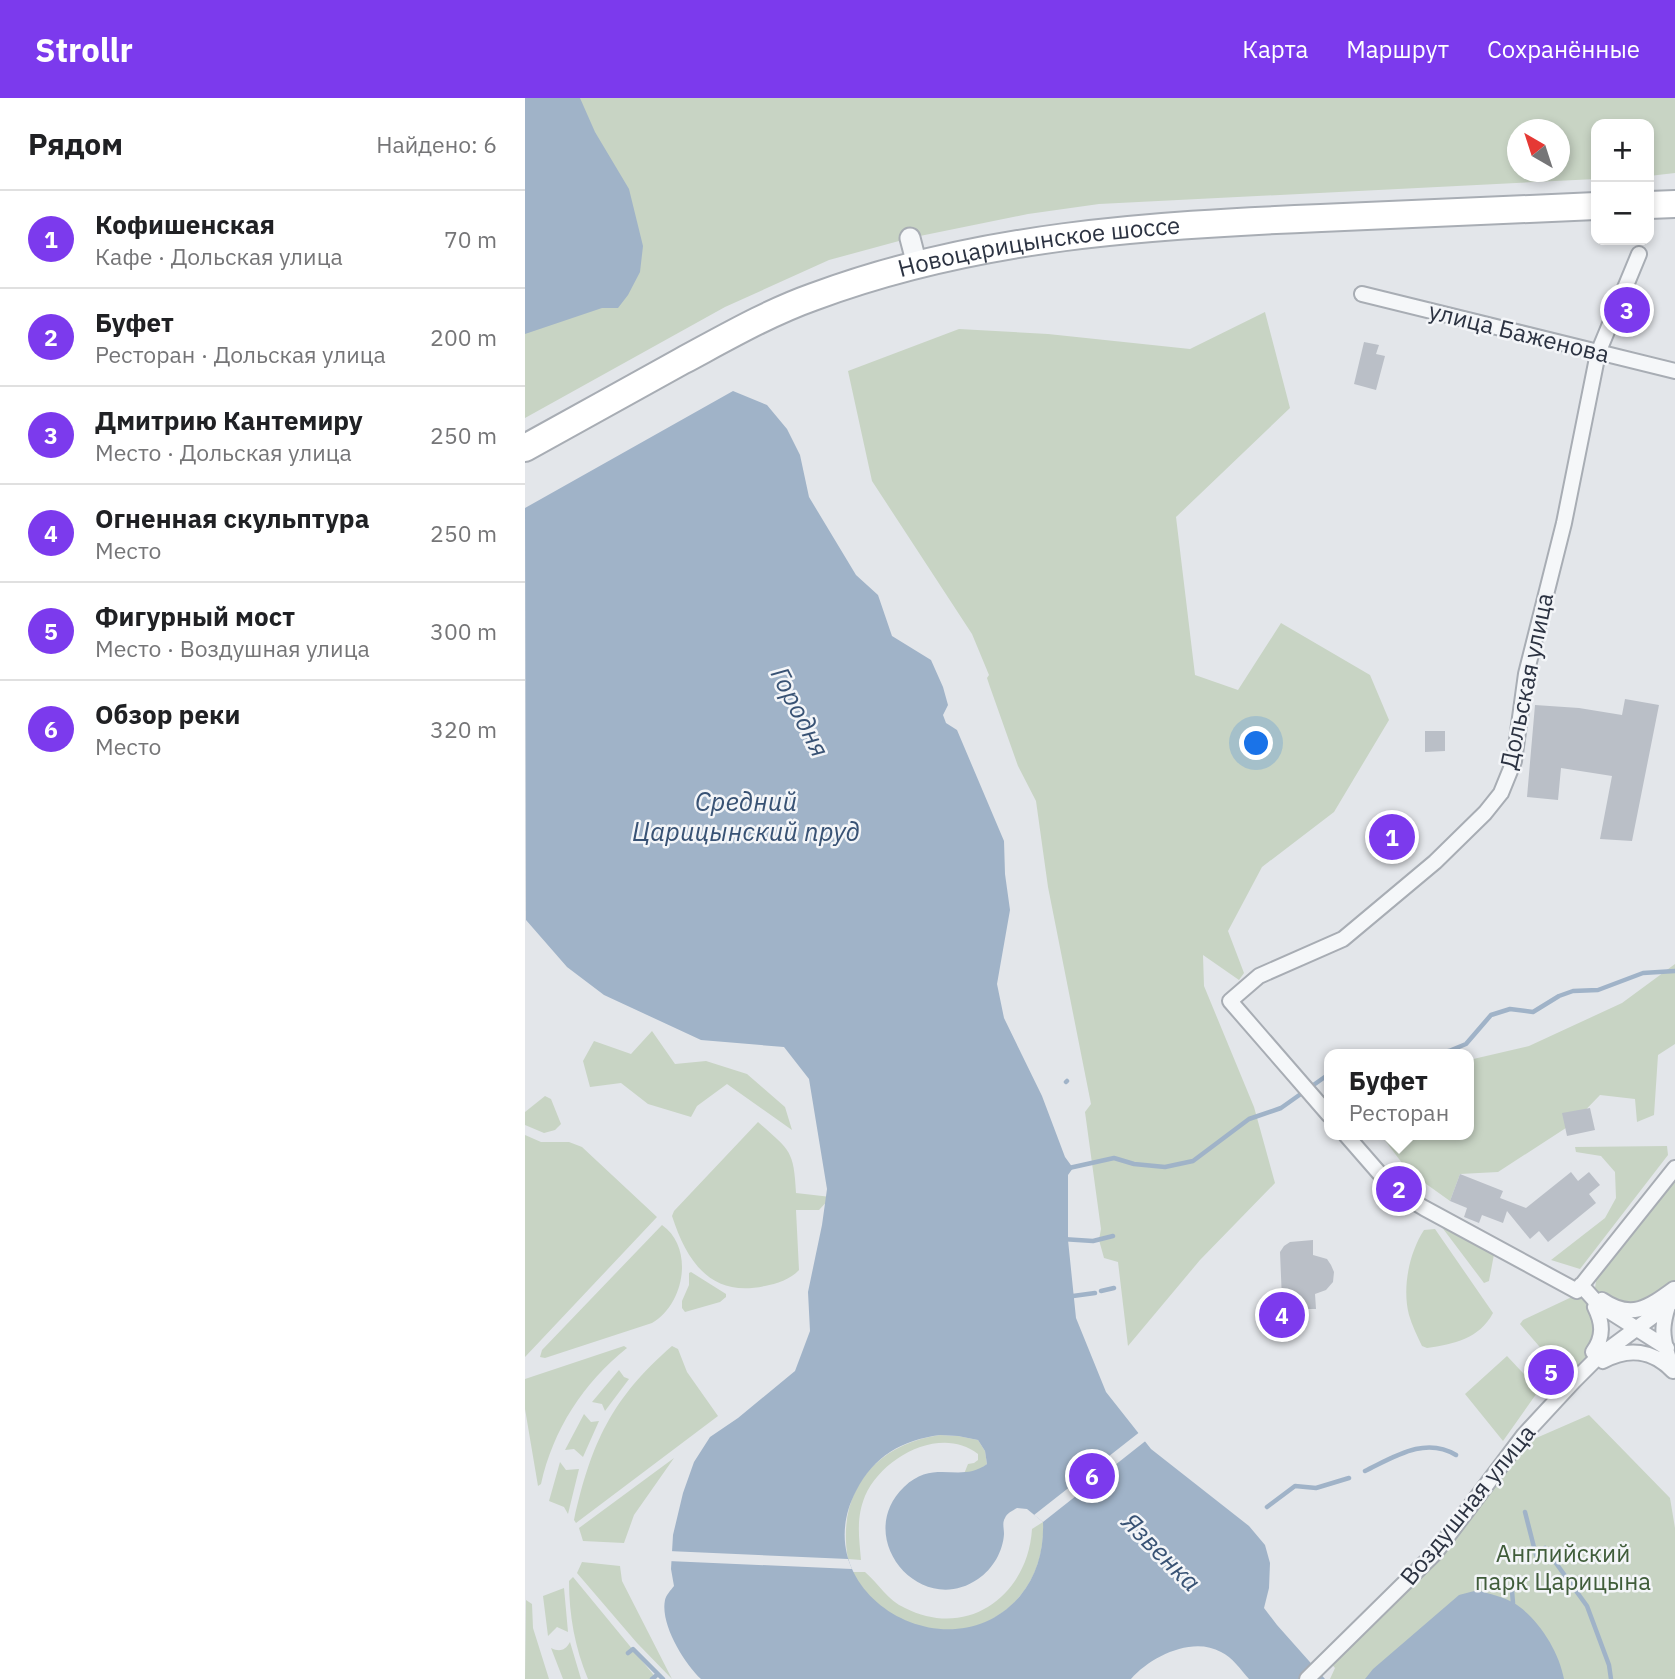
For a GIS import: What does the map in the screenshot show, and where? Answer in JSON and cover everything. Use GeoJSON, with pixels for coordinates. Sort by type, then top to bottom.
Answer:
{"type":"FeatureCollection","features":[{"type":"Feature","properties":{"kind":"main road"},"geometry":{"type":"LineString","coordinates":[[1654,205],[1675,204]]}},
{"type":"Feature","properties":{"kind":"main road","name":"Новоцарицынское шоссе"},"geometry":{"type":"LineString","coordinates":[[525,448],[734,332],[822,293],[917,265],[1010,244],[1093,232],[1240,221],[1591,206]]}},
{"type":"Feature","properties":{"kind":"street"},"geometry":{"type":"LineString","coordinates":[[910,238],[917,265]]}},
{"type":"Feature","properties":{"kind":"street","name":"Дольская улица"},"geometry":{"type":"LineString","coordinates":[[1324,1109],[1230,1001],[1251,981],[1343,939],[1435,862],[1485,814],[1501,793],[1514,761],[1526,674],[1564,523],[1598,353],[1639,254]]}},
{"type":"Feature","properties":{"kind":"street","name":"улица Баженова"},"geometry":{"type":"LineString","coordinates":[[1362,293],[1675,371]]}},
{"type":"Feature","properties":{"kind":"street"},"geometry":{"type":"LineString","coordinates":[[1350,1140],[1394,1190],[1424,1209],[1577,1290],[1675,1168]]}},
{"type":"Feature","properties":{"kind":"street"},"geometry":{"type":"LineString","coordinates":[[1581,1285],[1598,1304],[1670,1353]]}},
{"type":"Feature","properties":{"kind":"street"},"geometry":{"type":"LineString","coordinates":[[1674,1289],[1672,1304],[1668,1335],[1672,1371],[1657,1356],[1641,1352],[1625,1352],[1604,1361],[1593,1352],[1598,1346],[1602,1331],[1601,1319],[1595,1307],[1601,1300],[1626,1311],[1638,1310],[1652,1305],[1674,1289]]}},
{"type":"Feature","properties":{"kind":"street","name":"Воздушная улица"},"geometry":{"type":"LineString","coordinates":[[1307,1679],[1435,1553],[1524,1435],[1598,1357],[1672,1304]]}},
{"type":"Feature","properties":{"kind":"green space"},"geometry":{"type":"Polygon","coordinates":[[[525,98],[1675,98],[1675,173],[1654,175],[1654,119],[1591,119],[1591,179],[1570,180],[1570,119],[1507,119],[1507,182],[1536,182],[1099,204],[1028,214],[910,238],[829,260],[725,307],[525,418],[525,98]]]}},
{"type":"Feature","properties":{"kind":"green space"},"geometry":{"type":"Polygon","coordinates":[[[1265,312],[1290,408],[1176,517],[1195,675],[1238,690],[1281,623],[1370,675],[1389,720],[1334,812],[1262,867],[1228,931],[1244,973],[1239,980],[1203,955],[1204,986],[1254,1107],[1275,1183],[1200,1260],[1128,1346],[1118,1262],[1104,1258],[1099,1240],[1101,1229],[1085,1112],[1091,1104],[1048,887],[1036,801],[1018,766],[987,678],[989,675],[972,634],[872,481],[848,371],[959,329],[1048,334],[1190,349],[1265,312]]]}},
{"type":"Feature","properties":{"kind":"green space"},"geometry":{"type":"Polygon","coordinates":[[[1675,964],[1675,1044],[1658,1055],[1654,1115],[1637,1122],[1635,1099],[1600,1095],[1572,1124],[1498,1172],[1460,1174],[1450,1201],[1408,1171],[1385,1140],[1474,1140],[1474,1059],[1529,1046],[1622,1003],[1675,964]]]}},
{"type":"Feature","properties":{"kind":"green space"},"geometry":{"type":"Polygon","coordinates":[[[652,1031],[675,1064],[706,1061],[747,1074],[785,1107],[792,1130],[727,1084],[697,1106],[691,1117],[648,1104],[621,1083],[590,1087],[583,1061],[594,1041],[631,1054],[652,1031]]]}},
{"type":"Feature","properties":{"kind":"green space"},"geometry":{"type":"Polygon","coordinates":[[[545,1096],[551,1099],[561,1124],[555,1130],[544,1133],[525,1125],[525,1112],[545,1096]]]}},
{"type":"Feature","properties":{"kind":"green space"},"geometry":{"type":"Polygon","coordinates":[[[758,1122],[788,1151],[794,1167],[796,1193],[831,1197],[819,1210],[796,1210],[799,1270],[796,1273],[783,1281],[765,1286],[730,1287],[704,1273],[694,1262],[672,1216],[758,1122]]]}},
{"type":"Feature","properties":{"kind":"green space"},"geometry":{"type":"Polygon","coordinates":[[[525,1135],[541,1142],[569,1142],[582,1147],[657,1217],[525,1357],[525,1135]]]}},
{"type":"Feature","properties":{"kind":"green space"},"geometry":{"type":"Polygon","coordinates":[[[1667,1146],[1668,1155],[1580,1269],[1551,1260],[1605,1218],[1616,1198],[1615,1172],[1601,1156],[1576,1152],[1575,1147],[1667,1146]]]}},
{"type":"Feature","properties":{"kind":"green space"},"geometry":{"type":"Polygon","coordinates":[[[1675,1174],[1675,1284],[1638,1310],[1598,1294],[1595,1288],[1597,1274],[1675,1174]]]}},
{"type":"Feature","properties":{"kind":"green space"},"geometry":{"type":"Polygon","coordinates":[[[1444,1222],[1495,1249],[1489,1281],[1484,1283],[1441,1226],[1444,1222]]]}},
{"type":"Feature","properties":{"kind":"green space"},"geometry":{"type":"Polygon","coordinates":[[[662,1225],[679,1247],[682,1261],[678,1290],[663,1315],[652,1323],[545,1358],[540,1357],[542,1350],[662,1225]]]}},
{"type":"Feature","properties":{"kind":"green space"},"geometry":{"type":"Polygon","coordinates":[[[1435,1229],[1493,1313],[1481,1329],[1465,1339],[1427,1348],[1422,1346],[1409,1315],[1406,1294],[1414,1249],[1424,1230],[1435,1229]]]}},
{"type":"Feature","properties":{"kind":"green space"},"geometry":{"type":"Polygon","coordinates":[[[691,1272],[726,1294],[726,1297],[720,1302],[685,1312],[682,1301],[691,1272]]]}},
{"type":"Feature","properties":{"kind":"green space"},"geometry":{"type":"Polygon","coordinates":[[[1576,1295],[1589,1301],[1601,1319],[1593,1352],[1566,1378],[1566,1368],[1558,1368],[1520,1324],[1523,1320],[1576,1295]]]}},
{"type":"Feature","properties":{"kind":"green space"},"geometry":{"type":"Polygon","coordinates":[[[624,1346],[627,1348],[597,1376],[572,1409],[553,1445],[541,1484],[538,1486],[525,1409],[525,1379],[624,1346]]]}},
{"type":"Feature","properties":{"kind":"green space"},"geometry":{"type":"Polygon","coordinates":[[[672,1346],[678,1349],[687,1372],[718,1416],[576,1523],[574,1520],[588,1468],[607,1424],[634,1384],[672,1346]]]}},
{"type":"Feature","properties":{"kind":"green space"},"geometry":{"type":"Polygon","coordinates":[[[1507,1356],[1539,1390],[1503,1441],[1465,1394],[1507,1356]]]}},
{"type":"Feature","properties":{"kind":"green space"},"geometry":{"type":"Polygon","coordinates":[[[619,1370],[629,1379],[605,1411],[602,1404],[592,1402],[619,1370]]]}},
{"type":"Feature","properties":{"kind":"green space"},"geometry":{"type":"Polygon","coordinates":[[[584,1414],[591,1422],[599,1421],[583,1457],[574,1449],[565,1450],[584,1414]]]}},
{"type":"Feature","properties":{"kind":"green space","name":"Английский парк Царицына"},"geometry":{"type":"Polygon","coordinates":[[[1589,1415],[1670,1498],[1675,1528],[1675,1679],[1330,1679],[1335,1668],[1328,1660],[1527,1442],[1589,1415]]]}},
{"type":"Feature","properties":{"kind":"green space"},"geometry":{"type":"Polygon","coordinates":[[[940,1435],[978,1440],[985,1451],[987,1464],[977,1472],[964,1474],[968,1464],[978,1460],[978,1454],[963,1446],[947,1443],[930,1444],[898,1458],[873,1482],[865,1496],[859,1520],[861,1560],[848,1559],[848,1513],[865,1475],[897,1449],[917,1440],[940,1435]]]}},
{"type":"Feature","properties":{"kind":"green space"},"geometry":{"type":"Polygon","coordinates":[[[674,1458],[634,1515],[624,1543],[583,1541],[579,1528],[674,1458]]]}},
{"type":"Feature","properties":{"kind":"green space"},"geometry":{"type":"Polygon","coordinates":[[[560,1462],[566,1470],[579,1469],[568,1514],[564,1507],[549,1501],[560,1462]]]}},
{"type":"Feature","properties":{"kind":"green space"},"geometry":{"type":"Polygon","coordinates":[[[1043,1522],[1039,1561],[1023,1593],[998,1616],[969,1629],[936,1632],[904,1624],[875,1604],[852,1572],[865,1572],[888,1596],[905,1608],[928,1616],[951,1618],[972,1614],[991,1605],[1007,1591],[1019,1574],[1028,1553],[1032,1529],[1043,1522]]]}},
{"type":"Feature","properties":{"kind":"green space"},"geometry":{"type":"Polygon","coordinates":[[[582,1562],[620,1566],[622,1581],[672,1679],[577,1573],[582,1562]]]}},
{"type":"Feature","properties":{"kind":"green space"},"geometry":{"type":"Polygon","coordinates":[[[573,1577],[657,1679],[588,1679],[576,1643],[570,1606],[569,1581],[573,1577]]]}},
{"type":"Feature","properties":{"kind":"green space"},"geometry":{"type":"Polygon","coordinates":[[[564,1588],[568,1632],[557,1627],[548,1636],[543,1596],[564,1588]]]}},
{"type":"Feature","properties":{"kind":"green space"},"geometry":{"type":"Polygon","coordinates":[[[526,1600],[532,1604],[533,1628],[549,1679],[525,1679],[526,1600]]]}},
{"type":"Feature","properties":{"kind":"green space"},"geometry":{"type":"Polygon","coordinates":[[[570,1642],[581,1679],[563,1679],[551,1648],[562,1650],[570,1642]]]}},
{"type":"Feature","properties":{"kind":"water"},"geometry":{"type":"Polygon","coordinates":[[[525,98],[580,98],[595,132],[629,189],[643,246],[640,272],[618,308],[602,308],[525,334],[525,98]]]}},
{"type":"Feature","properties":{"kind":"water","name":"Средний Царицынский пруд"},"geometry":{"type":"Polygon","coordinates":[[[733,391],[767,405],[787,429],[800,455],[809,497],[856,575],[878,595],[892,636],[931,660],[948,705],[943,715],[946,723],[957,730],[1004,841],[1010,910],[997,984],[1004,1018],[1042,1096],[1065,1157],[1073,1168],[1068,1175],[1068,1240],[1076,1318],[1106,1392],[1151,1449],[1249,1526],[1265,1545],[1270,1563],[1269,1588],[1264,1608],[1325,1679],[1249,1679],[1225,1654],[1198,1646],[1185,1647],[1161,1656],[1131,1679],[701,1679],[687,1663],[675,1643],[664,1610],[666,1598],[674,1586],[671,1569],[673,1535],[683,1493],[694,1462],[710,1437],[738,1418],[795,1371],[810,1331],[808,1292],[827,1189],[809,1079],[784,1047],[701,1040],[604,995],[567,967],[526,920],[525,508],[733,391]],[[958,1436],[926,1437],[901,1446],[880,1459],[856,1491],[845,1528],[849,1562],[866,1591],[891,1613],[923,1626],[957,1629],[990,1620],[1020,1596],[1031,1580],[1041,1552],[1043,1522],[1027,1509],[1017,1508],[1008,1513],[1004,1520],[1002,1547],[996,1559],[978,1579],[956,1589],[935,1589],[915,1581],[900,1567],[889,1549],[885,1528],[890,1507],[904,1487],[926,1474],[967,1472],[987,1464],[985,1451],[978,1440],[958,1436]]]}},
{"type":"Feature","properties":{"kind":"water"},"geometry":{"type":"Polygon","coordinates":[[[1478,1590],[1510,1601],[1531,1617],[1552,1647],[1564,1679],[1365,1679],[1373,1669],[1459,1595],[1478,1590]]]}},
{"type":"Feature","properties":{"kind":"pier"},"geometry":{"type":"Polygon","coordinates":[[[1141,1431],[1148,1439],[1043,1522],[1034,1515],[1141,1431]]]}},
{"type":"Feature","properties":{"kind":"pier"},"geometry":{"type":"Polygon","coordinates":[[[668,1551],[848,1559],[852,1569],[668,1561],[668,1551]]]}},
{"type":"Feature","properties":{"kind":"building"},"geometry":{"type":"Polygon","coordinates":[[[1364,342],[1379,345],[1376,354],[1385,356],[1376,390],[1354,384],[1364,342]]]}},
{"type":"Feature","properties":{"kind":"building"},"geometry":{"type":"Polygon","coordinates":[[[1625,699],[1659,705],[1632,841],[1600,839],[1612,776],[1561,768],[1558,800],[1527,797],[1535,705],[1622,715],[1625,699]]]}},
{"type":"Feature","properties":{"kind":"building"},"geometry":{"type":"Polygon","coordinates":[[[1425,731],[1445,731],[1445,751],[1425,752],[1425,731]]]}},
{"type":"Feature","properties":{"kind":"building"},"geometry":{"type":"Polygon","coordinates":[[[1385,811],[1413,841],[1394,858],[1367,827],[1385,811]]]}},
{"type":"Feature","properties":{"kind":"building"},"geometry":{"type":"Polygon","coordinates":[[[1590,1108],[1595,1130],[1567,1136],[1562,1113],[1590,1108]]]}},
{"type":"Feature","properties":{"kind":"building"},"geometry":{"type":"Polygon","coordinates":[[[1571,1172],[1578,1181],[1589,1172],[1600,1185],[1589,1194],[1596,1203],[1548,1242],[1539,1231],[1530,1239],[1507,1211],[1503,1223],[1482,1215],[1479,1223],[1464,1217],[1467,1208],[1450,1201],[1460,1174],[1503,1191],[1500,1198],[1526,1208],[1571,1172]]]}},
{"type":"Feature","properties":{"kind":"building"},"geometry":{"type":"Polygon","coordinates":[[[1313,1240],[1313,1255],[1327,1259],[1334,1272],[1333,1282],[1326,1290],[1315,1294],[1316,1309],[1290,1309],[1282,1300],[1280,1252],[1290,1242],[1313,1240]]]}},
{"type":"Feature","properties":{"kind":"waterway"},"geometry":{"type":"LineString","coordinates":[[1454,1049],[1466,1044],[1491,1015],[1510,1009],[1533,1012],[1573,991],[1598,990],[1643,973],[1675,971]]}},
{"type":"Feature","properties":{"kind":"waterway"},"geometry":{"type":"LineString","coordinates":[[1069,1168],[1114,1158],[1134,1164],[1165,1167],[1193,1161],[1249,1119],[1281,1108],[1324,1078]]}},
{"type":"Feature","properties":{"kind":"waterway"},"geometry":{"type":"LineString","coordinates":[[1062,1239],[1093,1241],[1113,1236]]}},
{"type":"Feature","properties":{"kind":"waterway"},"geometry":{"type":"LineString","coordinates":[[1101,1291],[1114,1288]]}},
{"type":"Feature","properties":{"kind":"waterway"},"geometry":{"type":"LineString","coordinates":[[1073,1296],[1095,1293]]}},
{"type":"Feature","properties":{"kind":"waterway"},"geometry":{"type":"LineString","coordinates":[[1365,1471],[1398,1455],[1421,1448],[1444,1450],[1456,1455]]}},
{"type":"Feature","properties":{"kind":"waterway"},"geometry":{"type":"LineString","coordinates":[[1267,1507],[1295,1486],[1316,1488],[1349,1478]]}},
{"type":"Feature","properties":{"kind":"waterway"},"geometry":{"type":"LineString","coordinates":[[1525,1512],[1536,1555]]}},
{"type":"Feature","properties":{"kind":"waterway"},"geometry":{"type":"LineString","coordinates":[[1545,1548],[1587,1606],[1609,1665],[1611,1679]]}},
{"type":"Feature","properties":{"kind":"waterway"},"geometry":{"type":"LineString","coordinates":[[1512,1591],[1513,1603]]}},
{"type":"Feature","properties":{"kind":"waterway"},"geometry":{"type":"LineString","coordinates":[[628,1653],[633,1649],[658,1674]]}},
{"type":"Feature","properties":{"kind":"waterway"},"geometry":{"type":"LineString","coordinates":[[652,1679],[658,1674],[663,1679]]}},
{"type":"Feature","properties":{"kind":"place","name":"Дмитрию Кантемиру"},"geometry":{"type":"Point","coordinates":[1627,310]}},
{"type":"Feature","properties":{"kind":"place","name":"Кофишенская"},"geometry":{"type":"Point","coordinates":[1392,837]}},
{"type":"Feature","properties":{"kind":"place","name":"Буфет"},"geometry":{"type":"Point","coordinates":[1399,1189]}},
{"type":"Feature","properties":{"kind":"place","name":"Огненная скульптура"},"geometry":{"type":"Point","coordinates":[1282,1315]}},
{"type":"Feature","properties":{"kind":"place","name":"Фигурный мост"},"geometry":{"type":"Point","coordinates":[1551,1372]}},
{"type":"Feature","properties":{"kind":"place","name":"Обзор реки"},"geometry":{"type":"Point","coordinates":[1092,1476]}},
{"type":"Feature","properties":{"kind":"water label","name":"Городня"},"geometry":{"type":"Point","coordinates":[800,712]}},
{"type":"Feature","properties":{"kind":"water label","name":"Язвенка"},"geometry":{"type":"Point","coordinates":[1161,1552]}}]}
